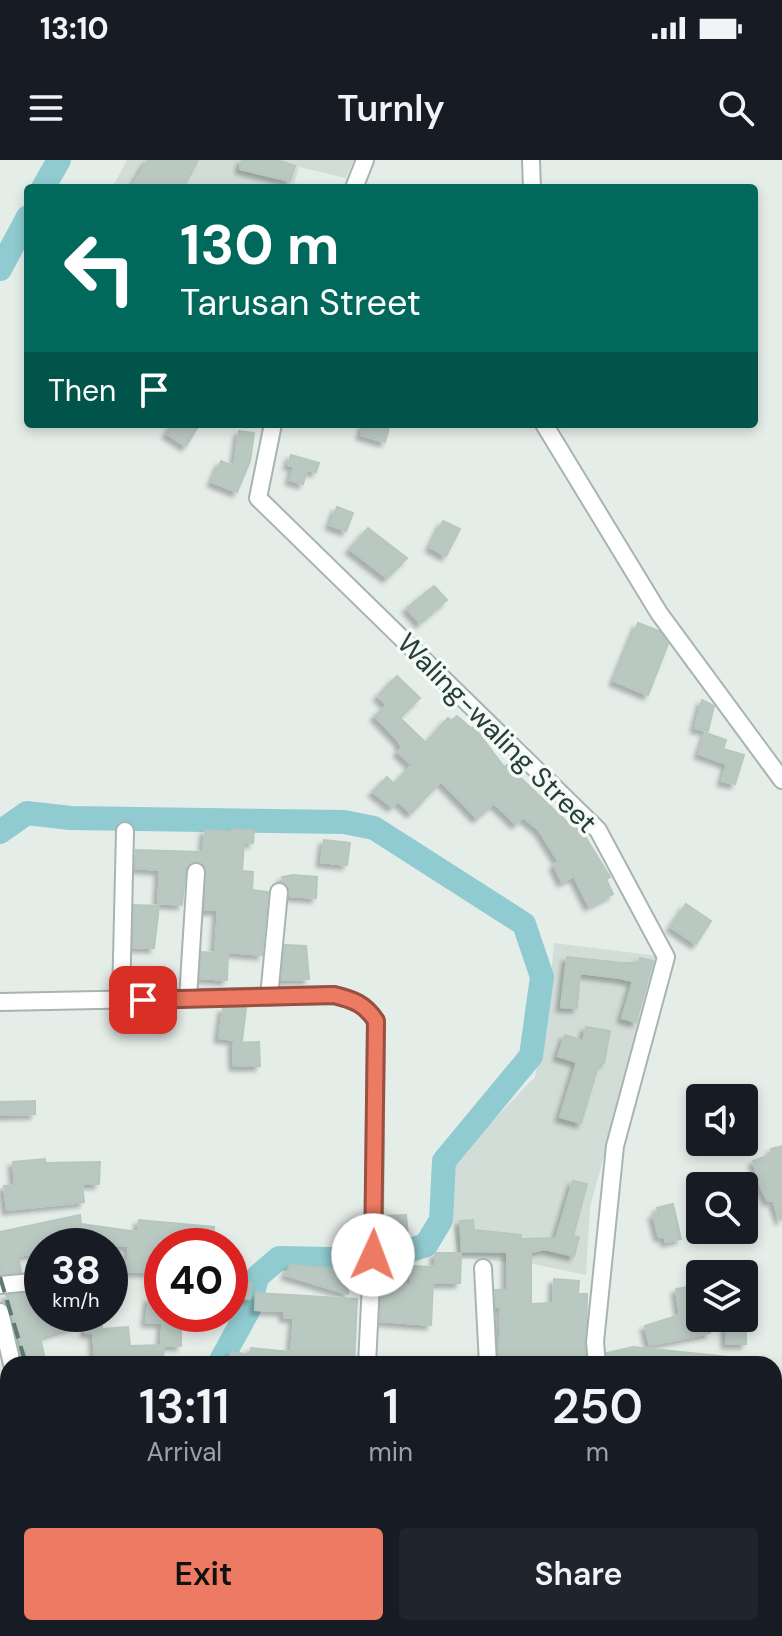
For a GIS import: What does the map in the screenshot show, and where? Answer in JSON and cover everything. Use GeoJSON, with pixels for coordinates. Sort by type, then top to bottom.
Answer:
{"type":"FeatureCollection","features":[{"type":"Feature","properties":{"kind":"street"},"geometry":{"type":"LineString","coordinates":[[356,184],[365,160]]}},
{"type":"Feature","properties":{"kind":"street"},"geometry":{"type":"LineString","coordinates":[[531,160],[532,184]]}},
{"type":"Feature","properties":{"kind":"street","name":"Waling-waling Street"},"geometry":{"type":"LineString","coordinates":[[272,428],[258,498],[598,830],[666,957],[615,1146],[595,1342],[596,1356]]}},
{"type":"Feature","properties":{"kind":"street"},"geometry":{"type":"LineString","coordinates":[[546,428],[659,613],[782,780]]}},
{"type":"Feature","properties":{"kind":"street"},"geometry":{"type":"LineString","coordinates":[[121,1000],[125,831]]}},
{"type":"Feature","properties":{"kind":"street"},"geometry":{"type":"LineString","coordinates":[[188,998],[196,872]]}},
{"type":"Feature","properties":{"kind":"street"},"geometry":{"type":"LineString","coordinates":[[269,997],[279,892]]}},
{"type":"Feature","properties":{"kind":"street"},"geometry":{"type":"LineString","coordinates":[[0,1002],[334,995],[354,1000],[368,1008],[376,1021],[373,1261],[367,1356]]}},
{"type":"Feature","properties":{"kind":"street"},"geometry":{"type":"LineString","coordinates":[[483,1268],[488,1356]]}},
{"type":"Feature","properties":{"kind":"street"},"geometry":{"type":"LineString","coordinates":[[0,1285],[24,1283]]}},
{"type":"Feature","properties":{"kind":"street"},"geometry":{"type":"LineString","coordinates":[[0,1312],[10,1356]]}},
{"type":"Feature","properties":{"kind":"shaded area"},"geometry":{"type":"Polygon","coordinates":[[[127,160],[354,160],[346,178],[299,167],[294,184],[114,184],[127,160]]]}},
{"type":"Feature","properties":{"kind":"shaded area"},"geometry":{"type":"Polygon","coordinates":[[[554,943],[659,956],[590,1207],[586,1275],[533,1264],[458,1258],[450,1196],[457,1158],[535,1077],[548,1008],[554,943]]]}},
{"type":"Feature","properties":{"kind":"building"},"geometry":{"type":"Polygon","coordinates":[[[148,160],[198,160],[185,184],[133,184],[148,160]]]}},
{"type":"Feature","properties":{"kind":"building"},"geometry":{"type":"Polygon","coordinates":[[[242,160],[277,160],[295,166],[290,181],[240,169],[242,160]]]}},
{"type":"Feature","properties":{"kind":"building"},"geometry":{"type":"Polygon","coordinates":[[[171,428],[197,428],[186,446],[167,434],[171,428]]]}},
{"type":"Feature","properties":{"kind":"building"},"geometry":{"type":"Polygon","coordinates":[[[363,428],[389,428],[385,442],[361,435],[363,428]]]}},
{"type":"Feature","properties":{"kind":"building"},"geometry":{"type":"Polygon","coordinates":[[[239,431],[254,433],[250,461],[237,492],[212,482],[221,461],[234,466],[239,431]]]}},
{"type":"Feature","properties":{"kind":"building"},"geometry":{"type":"Polygon","coordinates":[[[291,455],[319,463],[316,472],[307,470],[303,484],[290,480],[294,466],[288,465],[291,455]]]}},
{"type":"Feature","properties":{"kind":"building"},"geometry":{"type":"Polygon","coordinates":[[[337,507],[353,513],[346,531],[330,525],[337,507]]]}},
{"type":"Feature","properties":{"kind":"building"},"geometry":{"type":"Polygon","coordinates":[[[443,521],[460,529],[446,556],[430,547],[443,521]]]}},
{"type":"Feature","properties":{"kind":"building"},"geometry":{"type":"Polygon","coordinates":[[[368,528],[407,558],[387,578],[350,549],[368,528]]]}},
{"type":"Feature","properties":{"kind":"building"},"geometry":{"type":"Polygon","coordinates":[[[434,586],[447,600],[420,623],[407,608],[434,586]]]}},
{"type":"Feature","properties":{"kind":"building"},"geometry":{"type":"Polygon","coordinates":[[[638,623],[659,631],[668,644],[648,695],[614,681],[638,623]]]}},
{"type":"Feature","properties":{"kind":"building"},"geometry":{"type":"Polygon","coordinates":[[[397,676],[420,698],[400,718],[426,743],[448,718],[451,721],[457,716],[472,729],[474,727],[504,767],[507,765],[568,823],[572,820],[579,827],[610,877],[606,879],[613,894],[589,906],[574,876],[562,882],[554,865],[559,862],[539,830],[523,817],[516,824],[494,803],[477,818],[441,781],[411,813],[398,801],[392,807],[373,792],[387,777],[394,784],[412,765],[398,752],[402,748],[398,740],[375,716],[387,705],[378,696],[397,676]]]}},
{"type":"Feature","properties":{"kind":"building"},"geometry":{"type":"Polygon","coordinates":[[[702,700],[714,706],[708,731],[695,728],[702,700]]]}},
{"type":"Feature","properties":{"kind":"building"},"geometry":{"type":"Polygon","coordinates":[[[706,733],[726,740],[723,749],[744,755],[735,784],[722,781],[727,764],[699,754],[706,733]]]}},
{"type":"Feature","properties":{"kind":"building"},"geometry":{"type":"Polygon","coordinates":[[[232,829],[254,831],[253,843],[244,842],[242,871],[253,872],[252,890],[268,892],[262,955],[228,952],[227,980],[200,978],[202,952],[215,953],[218,910],[205,910],[205,866],[196,861],[186,867],[182,905],[158,903],[160,870],[135,868],[136,850],[203,852],[205,830],[232,832],[232,829]]]}},
{"type":"Feature","properties":{"kind":"building"},"geometry":{"type":"Polygon","coordinates":[[[324,840],[350,843],[347,865],[321,862],[324,840]]]}},
{"type":"Feature","properties":{"kind":"building"},"geometry":{"type":"Polygon","coordinates":[[[282,877],[317,877],[316,898],[290,896],[282,877]]]}},
{"type":"Feature","properties":{"kind":"building"},"geometry":{"type":"Polygon","coordinates":[[[686,904],[711,921],[696,944],[671,927],[686,904]]]}},
{"type":"Feature","properties":{"kind":"building"},"geometry":{"type":"Polygon","coordinates":[[[134,905],[159,906],[154,948],[133,947],[134,905]]]}},
{"type":"Feature","properties":{"kind":"building"},"geometry":{"type":"Polygon","coordinates":[[[285,945],[306,946],[309,979],[282,980],[285,945]]]}},
{"type":"Feature","properties":{"kind":"building"},"geometry":{"type":"Polygon","coordinates":[[[567,957],[622,963],[639,963],[640,958],[653,961],[636,1022],[622,1018],[633,981],[620,978],[580,973],[577,1008],[561,1007],[567,957]]]}},
{"type":"Feature","properties":{"kind":"building"},"geometry":{"type":"Polygon","coordinates":[[[223,1008],[246,1008],[242,1041],[219,1038],[223,1008]]]}},
{"type":"Feature","properties":{"kind":"building"},"geometry":{"type":"Polygon","coordinates":[[[586,1027],[610,1031],[604,1063],[599,1063],[581,1123],[560,1117],[577,1062],[558,1056],[565,1035],[583,1041],[586,1027]]]}},
{"type":"Feature","properties":{"kind":"building"},"geometry":{"type":"Polygon","coordinates":[[[259,1042],[260,1066],[234,1066],[233,1043],[259,1042]]]}},
{"type":"Feature","properties":{"kind":"building"},"geometry":{"type":"Polygon","coordinates":[[[35,1101],[35,1114],[0,1115],[0,1102],[35,1101]]]}},
{"type":"Feature","properties":{"kind":"building"},"geometry":{"type":"Polygon","coordinates":[[[782,1146],[780,1220],[773,1200],[768,1201],[762,1190],[753,1161],[772,1154],[771,1149],[782,1146]]]}},
{"type":"Feature","properties":{"kind":"building"},"geometry":{"type":"Polygon","coordinates":[[[45,1159],[45,1163],[100,1162],[99,1184],[82,1184],[84,1202],[7,1210],[4,1186],[15,1185],[13,1162],[45,1159]]]}},
{"type":"Feature","properties":{"kind":"building"},"geometry":{"type":"Polygon","coordinates":[[[573,1181],[587,1184],[573,1236],[579,1237],[574,1256],[545,1249],[531,1252],[531,1304],[553,1303],[554,1279],[579,1281],[578,1294],[587,1294],[586,1356],[499,1356],[501,1307],[496,1307],[495,1290],[507,1290],[507,1252],[462,1251],[460,1221],[473,1220],[474,1230],[521,1235],[521,1239],[556,1238],[573,1181]]]}},
{"type":"Feature","properties":{"kind":"building"},"geometry":{"type":"Polygon","coordinates":[[[673,1204],[681,1239],[666,1242],[664,1236],[659,1237],[653,1214],[659,1213],[657,1208],[673,1204]]]}},
{"type":"Feature","properties":{"kind":"building"},"geometry":{"type":"Polygon","coordinates":[[[80,1215],[81,1224],[110,1228],[24,1228],[24,1255],[18,1256],[21,1272],[1,1274],[0,1232],[80,1215]]]}},
{"type":"Feature","properties":{"kind":"building"},"geometry":{"type":"Polygon","coordinates":[[[406,1215],[408,1236],[384,1237],[385,1216],[406,1215]]]}},
{"type":"Feature","properties":{"kind":"building"},"geometry":{"type":"Polygon","coordinates":[[[139,1220],[214,1227],[144,1228],[144,1272],[128,1271],[128,1231],[138,1232],[139,1220]]]}},
{"type":"Feature","properties":{"kind":"building"},"geometry":{"type":"Polygon","coordinates":[[[435,1253],[461,1253],[460,1283],[433,1283],[431,1325],[380,1321],[382,1286],[410,1284],[411,1266],[435,1267],[435,1253]]]}},
{"type":"Feature","properties":{"kind":"building"},"geometry":{"type":"Polygon","coordinates":[[[290,1265],[350,1270],[348,1294],[286,1275],[290,1265]]]}},
{"type":"Feature","properties":{"kind":"building"},"geometry":{"type":"Polygon","coordinates":[[[248,1282],[252,1283],[248,1299],[248,1282]]]}},
{"type":"Feature","properties":{"kind":"building"},"geometry":{"type":"Polygon","coordinates":[[[686,1287],[686,1332],[710,1333],[650,1345],[645,1326],[680,1315],[676,1289],[686,1287]]]}},
{"type":"Feature","properties":{"kind":"building"},"geometry":{"type":"Polygon","coordinates":[[[256,1293],[357,1299],[354,1356],[230,1356],[231,1352],[251,1355],[251,1348],[291,1352],[294,1318],[284,1317],[284,1311],[255,1310],[256,1293]]]}},
{"type":"Feature","properties":{"kind":"building"},"geometry":{"type":"Polygon","coordinates":[[[24,1294],[24,1332],[55,1332],[40,1337],[44,1356],[25,1356],[6,1295],[24,1294]]]}},
{"type":"Feature","properties":{"kind":"building"},"geometry":{"type":"Polygon","coordinates":[[[128,1327],[130,1346],[164,1345],[163,1356],[95,1356],[93,1332],[128,1332],[128,1327]]]}},
{"type":"Feature","properties":{"kind":"building"},"geometry":{"type":"Polygon","coordinates":[[[162,1332],[181,1332],[181,1346],[161,1345],[162,1332]]]}},
{"type":"Feature","properties":{"kind":"building"},"geometry":{"type":"Polygon","coordinates":[[[726,1332],[746,1332],[746,1344],[726,1344],[726,1332]]]}},
{"type":"Feature","properties":{"kind":"building"},"geometry":{"type":"Polygon","coordinates":[[[633,1347],[718,1356],[607,1356],[607,1353],[633,1347]]]}},
{"type":"Feature","properties":{"kind":"waterway"},"geometry":{"type":"LineString","coordinates":[[45,184],[59,160]]}},
{"type":"Feature","properties":{"kind":"waterway"},"geometry":{"type":"LineString","coordinates":[[0,269],[24,224]]}},
{"type":"Feature","properties":{"kind":"waterway"},"geometry":{"type":"LineString","coordinates":[[0,832],[27,813],[70,818],[344,822],[374,828],[524,924],[542,977],[531,1056],[444,1161],[441,1220],[426,1245],[380,1260],[279,1258],[257,1277],[249,1309],[223,1356]]}},
{"type":"Feature","properties":{"kind":"railway"},"geometry":{"type":"LineString","coordinates":[[0,1277],[24,1356]]}},
{"type":"Feature","properties":{"kind":"route"},"geometry":{"type":"LineString","coordinates":[[143,1000],[334,995],[354,1000],[368,1008],[376,1021],[373,1255]]}}]}
